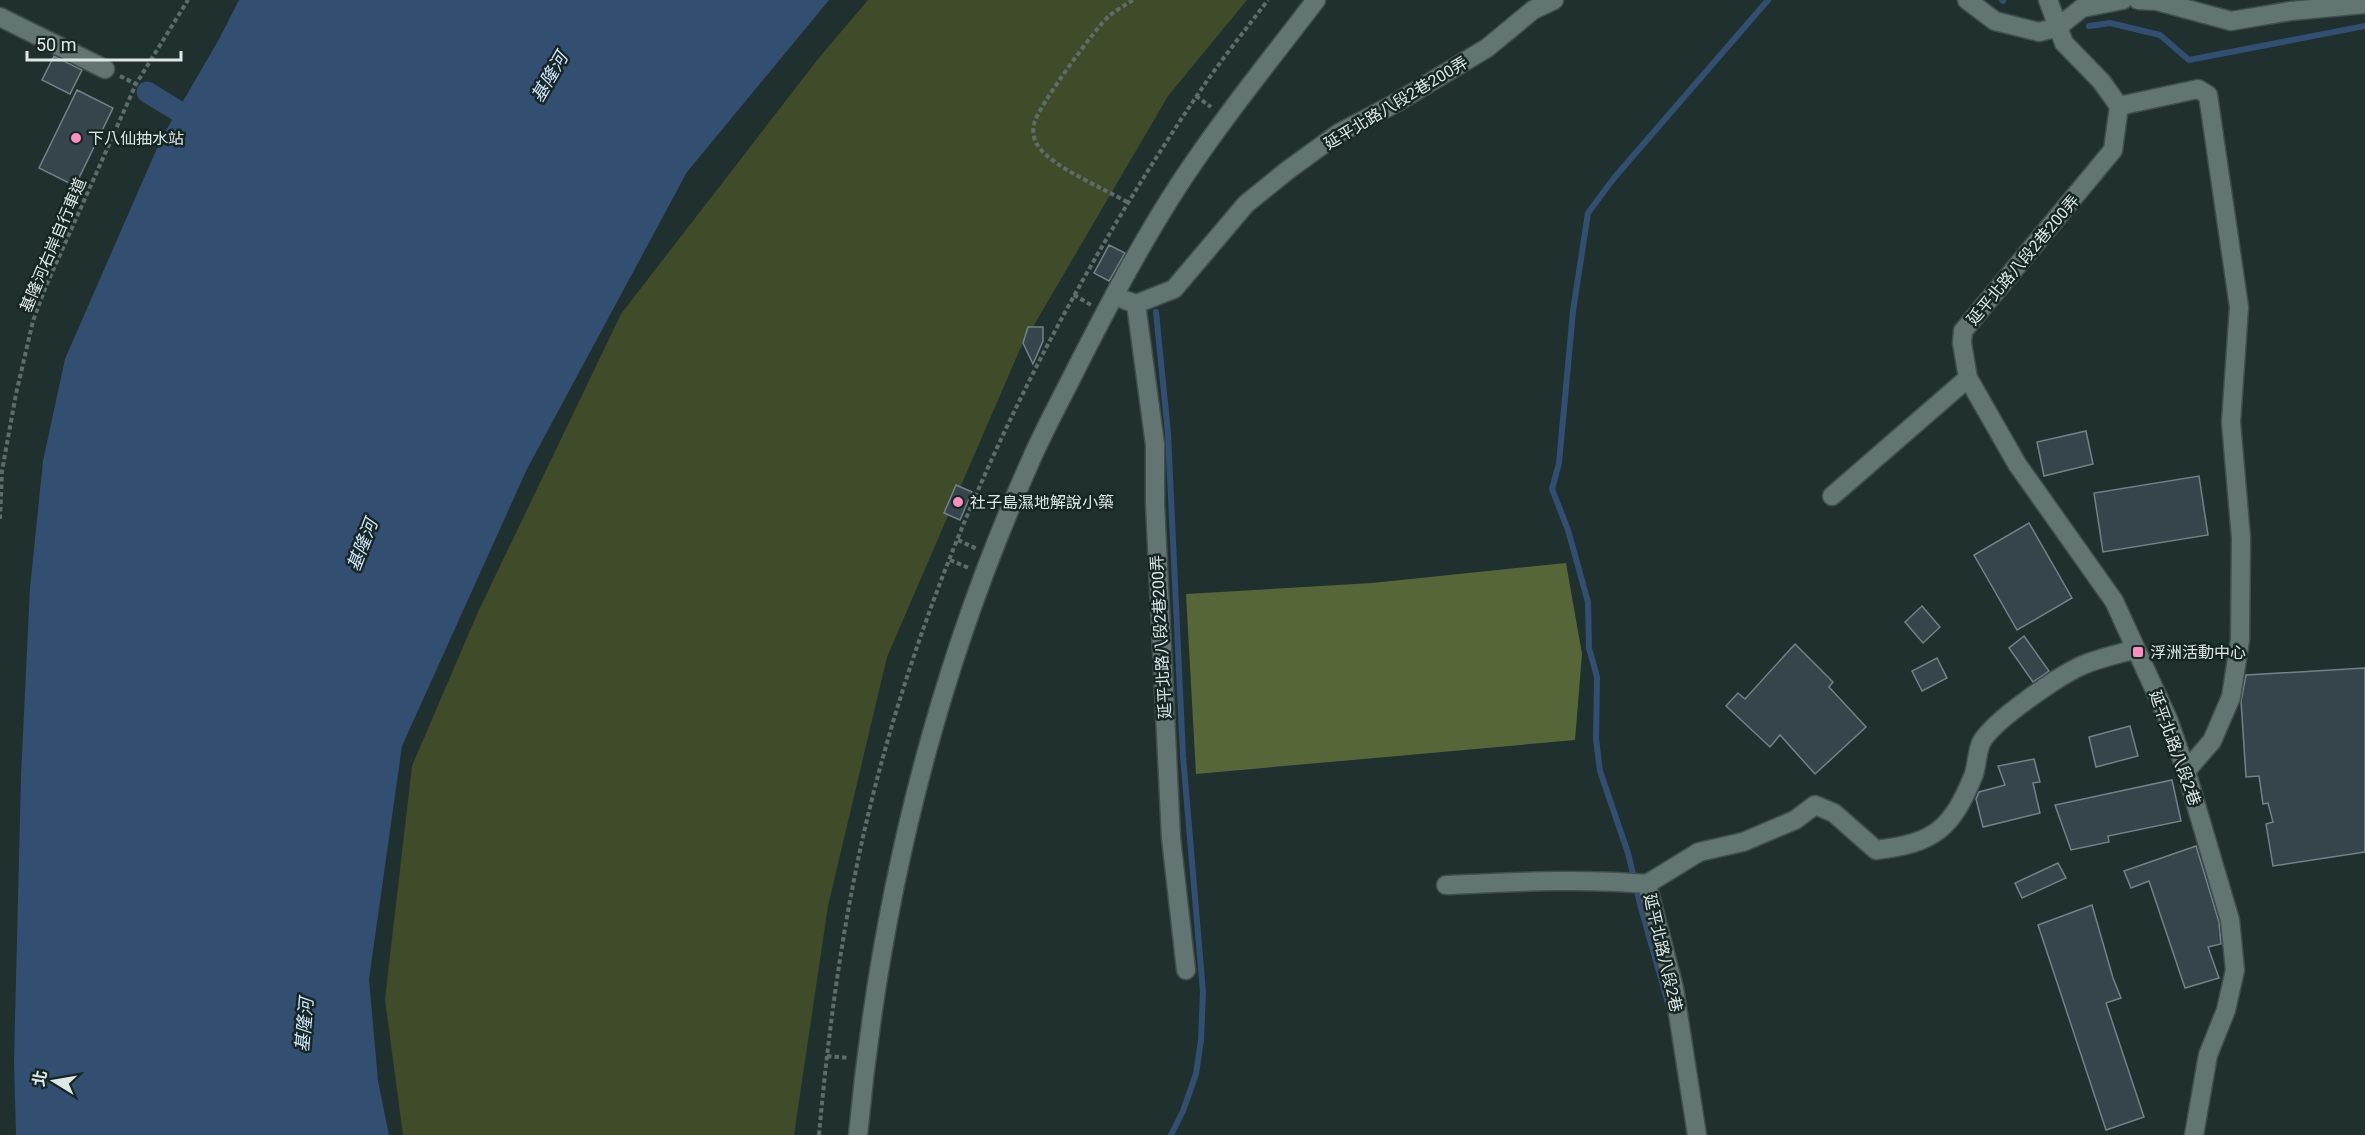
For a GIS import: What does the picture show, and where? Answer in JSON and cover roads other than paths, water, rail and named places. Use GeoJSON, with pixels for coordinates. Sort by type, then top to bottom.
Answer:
{"type":"FeatureCollection","features":[{"type":"Feature","properties":{"kind":"street"},"geometry":{"type":"LineString","coordinates":[[858,1135],[865,1060],[879,963],[906,825],[941,700],[984,575],[1031,459],[1114,296],[1182,181],[1316,0]]}},
{"type":"Feature","properties":{"kind":"street","name":"延平北路八段2巷200弄"},"geometry":{"type":"LineString","coordinates":[[1186,970],[1171,838],[1155,516],[1155,445],[1136,304],[1174,289],[1246,204],[1288,170],[1339,133],[1394,104],[1487,48],[1533,10],[1554,0]]}},
{"type":"Feature","properties":{"kind":"street"},"geometry":{"type":"LineString","coordinates":[[1967,0],[1995,21],[2039,32],[2058,27],[2082,8],[2123,0]]}},
{"type":"Feature","properties":{"kind":"street"},"geometry":{"type":"LineString","coordinates":[[2048,0],[2064,44],[2101,81],[2119,106],[2198,88],[2208,95],[2239,307],[2231,422],[2241,538],[2240,640],[2230,697],[2212,741],[2186,771]]}},
{"type":"Feature","properties":{"kind":"street"},"geometry":{"type":"LineString","coordinates":[[2138,0],[2157,1],[2231,21],[2290,11],[2365,4]]}},
{"type":"Feature","properties":{"kind":"street"},"geometry":{"type":"LineString","coordinates":[[0,17],[105,69]]}},
{"type":"Feature","properties":{"kind":"street","name":"延平北路八段2巷200弄"},"geometry":{"type":"LineString","coordinates":[[2119,106],[2113,150],[1963,331],[1962,342],[1968,378],[2017,464],[2114,601],[2136,649]]}},
{"type":"Feature","properties":{"kind":"street"},"geometry":{"type":"LineString","coordinates":[[1114,296],[1136,304]]}},
{"type":"Feature","properties":{"kind":"street"},"geometry":{"type":"LineString","coordinates":[[1832,496],[1968,378]]}},
{"type":"Feature","properties":{"kind":"street","name":"延平北路八段2巷"},"geometry":{"type":"LineString","coordinates":[[1697,1135],[1674,988],[1647,884],[1699,852],[1743,842],[1795,820],[1815,805],[1834,813],[1876,849],[1901,847],[1935,835],[1953,817],[1974,773],[1981,743],[2001,718],[2083,665],[2136,649],[2168,719],[2186,771],[2230,920],[2235,970],[2226,1010],[2208,1055],[2194,1135]]}},
{"type":"Feature","properties":{"kind":"street"},"geometry":{"type":"LineString","coordinates":[[1446,885],[1544,880],[1647,884]]}},
{"type":"Feature","properties":{"kind":"water","name":"基隆河"},"geometry":{"type":"Polygon","coordinates":[[[239,0],[829,0],[687,172],[527,469],[402,746],[369,979],[378,1081],[389,1135],[16,1135],[14,1062],[21,776],[30,588],[43,461],[65,359],[161,139],[239,0]]]}},
{"type":"Feature","properties":{"kind":"waterway"},"geometry":{"type":"LineString","coordinates":[[1669,1007],[1628,853],[1600,771],[1596,739],[1597,677],[1589,648],[1588,602],[1568,530],[1552,489],[1559,463],[1573,311],[1588,213],[1614,178],[1768,0]]}},
{"type":"Feature","properties":{"kind":"waterway"},"geometry":{"type":"LineString","coordinates":[[2089,26],[2110,23],[2160,35],[2189,60],[2365,26]]}},
{"type":"Feature","properties":{"kind":"waterway"},"geometry":{"type":"LineString","coordinates":[[147,92],[201,125]]}},
{"type":"Feature","properties":{"kind":"waterway"},"geometry":{"type":"LineString","coordinates":[[1156,312],[1168,433],[1183,756],[1203,992],[1201,1040],[1196,1074],[1183,1111],[1171,1135]]}},
{"type":"Feature","properties":{"kind":"place","name":"下八仙抽水站"},"geometry":{"type":"Point","coordinates":[76,138]}},
{"type":"Feature","properties":{"kind":"place","name":"社子島濕地解說小築"},"geometry":{"type":"Point","coordinates":[958,502]}},
{"type":"Feature","properties":{"kind":"place","name":"浮洲活動中心"},"geometry":{"type":"Point","coordinates":[2138,652]}}]}
